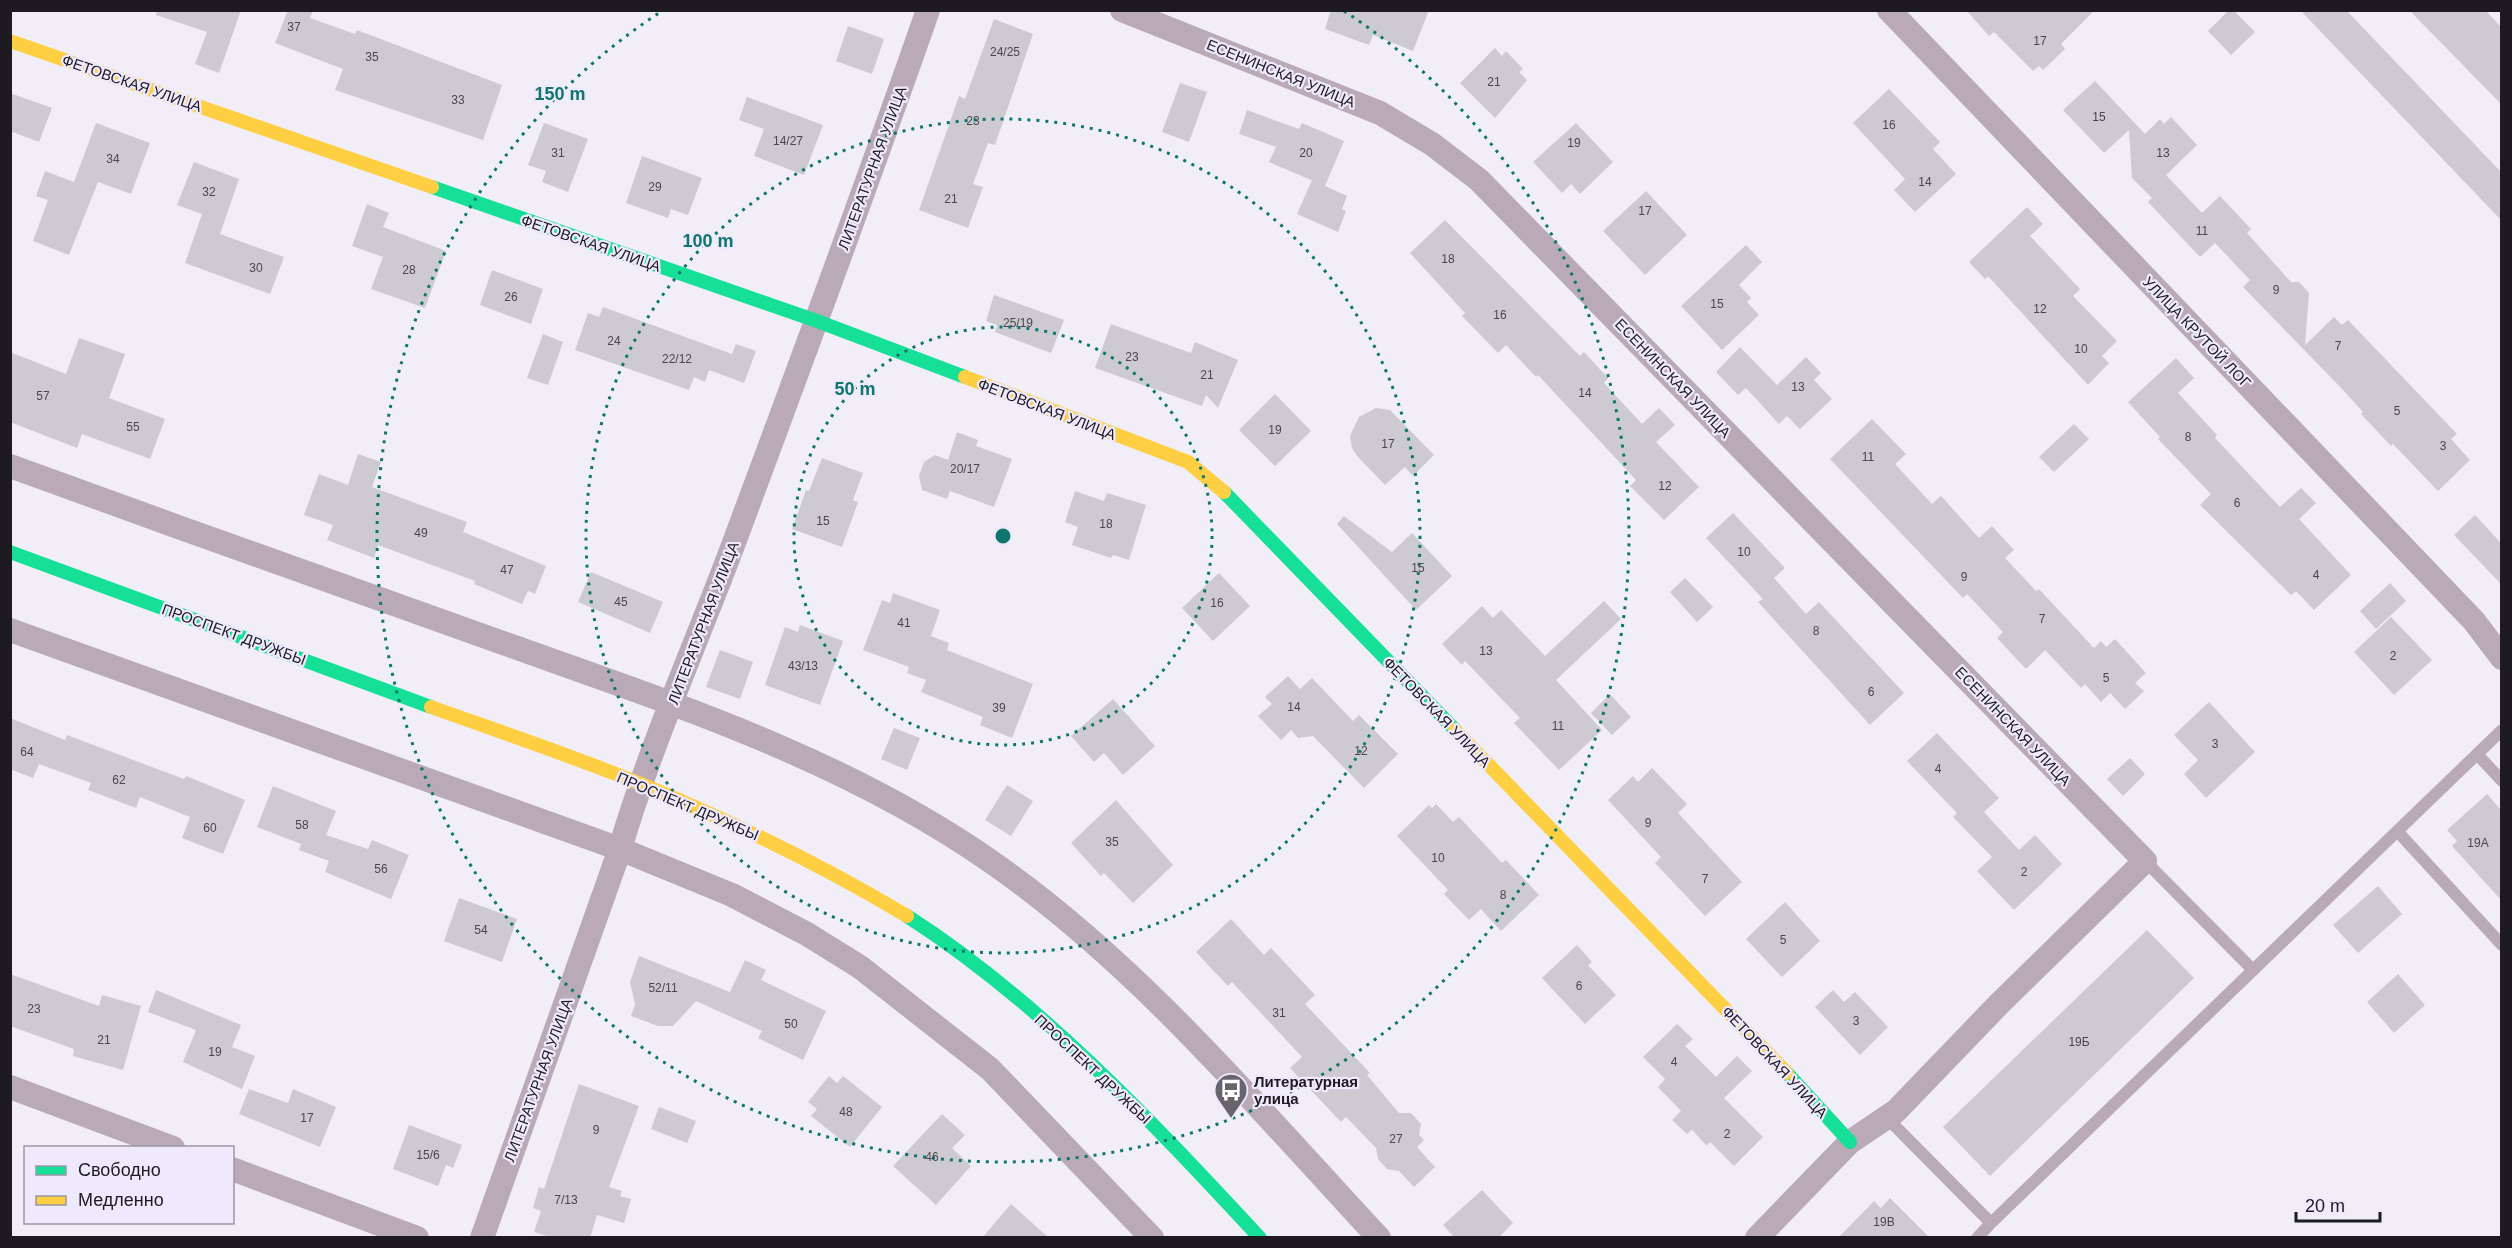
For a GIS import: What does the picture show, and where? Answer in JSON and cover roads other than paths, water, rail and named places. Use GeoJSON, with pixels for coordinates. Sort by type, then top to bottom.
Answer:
{"type":"FeatureCollection","features":[{"type":"Feature","properties":{"kind":"street","name":"ЛИТЕРАТУРНАЯ УЛИЦА"},"geometry":{"type":"LineString","coordinates":[[482,1238],[620,849],[639,783],[673,703],[817,321],[928,10]]}},
{"type":"Feature","properties":{"kind":"street","name":"ЕСЕНИНСКАЯ УЛИЦА"},"geometry":{"type":"LineString","coordinates":[[1122,10],[1380,113],[1432,144],[1479,180],[2145,861]]}},
{"type":"Feature","properties":{"kind":"street","name":"УЛИЦА КРУТОЙ ЛОГ"},"geometry":{"type":"LineString","coordinates":[[1889,10],[2474,621],[2502,658]]}},
{"type":"Feature","properties":{"kind":"street","name":"ФЕТОВСКАЯ УЛИЦА"},"geometry":{"type":"LineString","coordinates":[[10,41],[817,321],[1188,462],[1210,478],[1778,1063],[1850,1142]]}},
{"type":"Feature","properties":{"kind":"street"},"geometry":{"type":"LineString","coordinates":[[10,466],[673,703],[786,749],[894,801],[993,863],[1075,928],[1178,1021],[1379,1238]]}},
{"type":"Feature","properties":{"kind":"street","name":"ПРОСПЕКТ ДРУЖБЫ"},"geometry":{"type":"LineString","coordinates":[[10,552],[639,783],[747,829],[812,862],[909,918],[1002,986],[1172,1143],[1260,1238]]}},
{"type":"Feature","properties":{"kind":"street"},"geometry":{"type":"LineString","coordinates":[[10,630],[620,849],[732,895],[807,934],[860,966],[990,1069],[1152,1238]]}},
{"type":"Feature","properties":{"kind":"street"},"geometry":{"type":"LineString","coordinates":[[1757,1238],[1850,1142],[1886,1117],[2145,861]]}},
{"type":"Feature","properties":{"kind":"street"},"geometry":{"type":"LineString","coordinates":[[10,1087],[168,1146]]}},
{"type":"Feature","properties":{"kind":"street"},"geometry":{"type":"LineString","coordinates":[[234,1170],[417,1238]]}},
{"type":"Feature","properties":{"kind":"lane"},"geometry":{"type":"LineString","coordinates":[[1977,1238],[2502,730]]}},
{"type":"Feature","properties":{"kind":"lane"},"geometry":{"type":"LineString","coordinates":[[2477,754],[2502,782]]}},
{"type":"Feature","properties":{"kind":"lane"},"geometry":{"type":"LineString","coordinates":[[2398,832],[2502,945]]}},
{"type":"Feature","properties":{"kind":"lane"},"geometry":{"type":"LineString","coordinates":[[2145,861],[2253,970]]}},
{"type":"Feature","properties":{"kind":"lane"},"geometry":{"type":"LineString","coordinates":[[1886,1117],[1991,1223]]}},
{"type":"Feature","properties":{"kind":"place","name":"Литературная улица"},"geometry":{"type":"Point","coordinates":[1231,1119]}}]}
